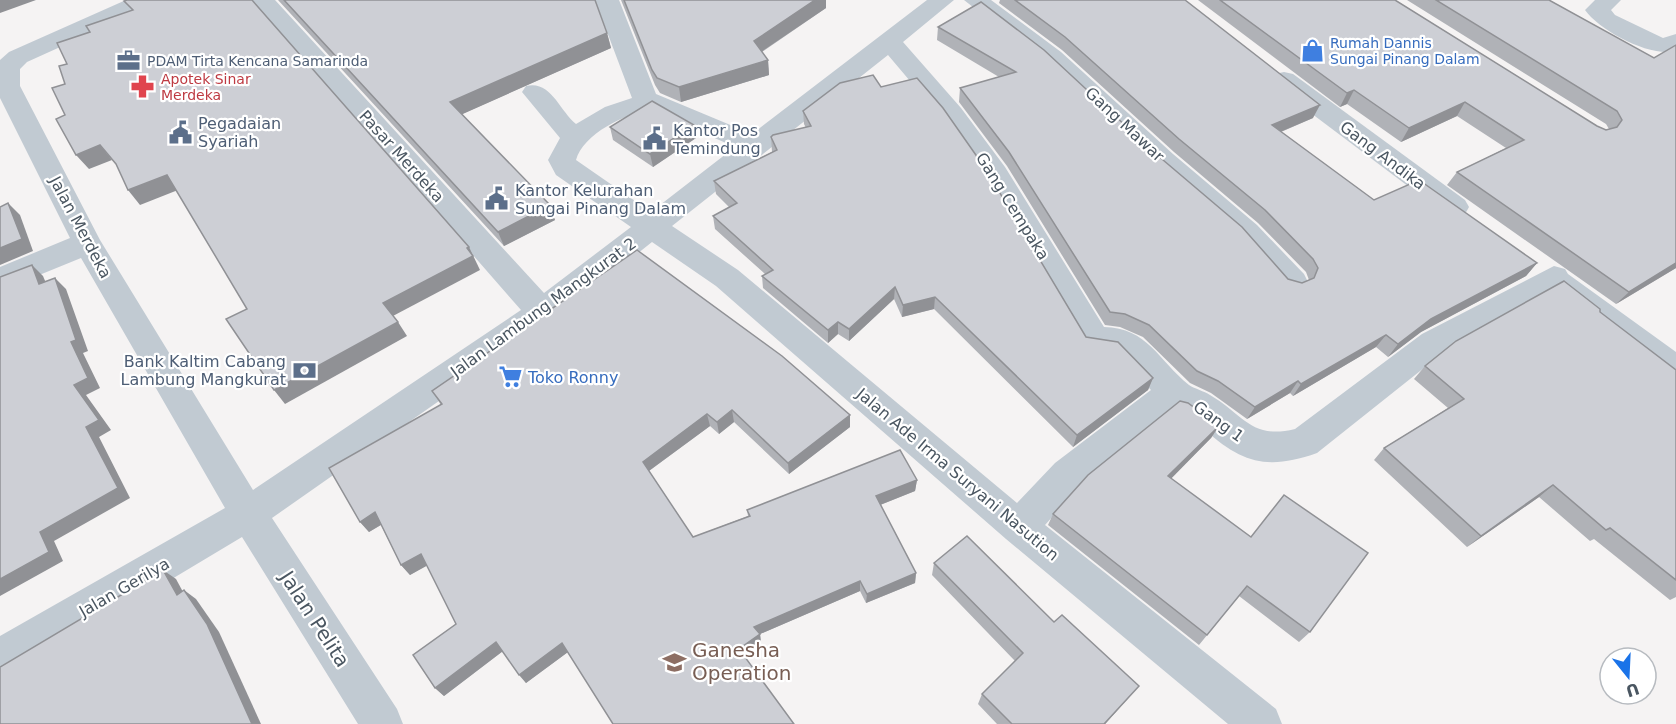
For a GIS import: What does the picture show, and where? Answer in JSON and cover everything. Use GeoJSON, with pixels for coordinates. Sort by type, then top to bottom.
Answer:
{"type":"FeatureCollection","features":[{"type":"Feature","properties":{"kind":"street","name":"Jalan Merdeka"},"geometry":{"type":"LineString","coordinates":[[145,0],[29,50],[7,67],[7,86],[87,243],[248,514]]}},
{"type":"Feature","properties":{"kind":"street","name":"Pasar Merdeka"},"geometry":{"type":"LineString","coordinates":[[262,0],[542,312]]}},
{"type":"Feature","properties":{"kind":"street"},"geometry":{"type":"LineString","coordinates":[[607,0],[646,101]]}},
{"type":"Feature","properties":{"kind":"street","name":"Jalan Lambung Mangkurat 2"},"geometry":{"type":"LineString","coordinates":[[248,514],[542,312],[942,0]]}},
{"type":"Feature","properties":{"kind":"street","name":"Gang Mawar"},"geometry":{"type":"LineString","coordinates":[[975,0],[1052,57],[1163,160],[1247,232],[1293,282]]}},
{"type":"Feature","properties":{"kind":"street"},"geometry":{"type":"LineString","coordinates":[[1609,0],[1597,10],[1607,20],[1659,46],[1667,46],[1676,41]]}},
{"type":"Feature","properties":{"kind":"street","name":"Gang Cempaka"},"geometry":{"type":"LineString","coordinates":[[888,40],[927,82],[1010,195],[1095,339],[1121,340],[1179,396]]}},
{"type":"Feature","properties":{"kind":"street","name":"Gang Andika"},"geometry":{"type":"LineString","coordinates":[[1263,64],[1402,171],[1478,224]]}},
{"type":"Feature","properties":{"kind":"street"},"geometry":{"type":"LineString","coordinates":[[535,92],[564,128],[577,137],[623,108],[646,101],[654,102],[754,145]]}},
{"type":"Feature","properties":{"kind":"street","name":"Jalan Ade Irma Suryani Nasution"},"geometry":{"type":"LineString","coordinates":[[577,137],[562,154],[566,168],[727,278],[1019,527],[1260,724]]}},
{"type":"Feature","properties":{"kind":"street"},"geometry":{"type":"LineString","coordinates":[[0,280],[87,243]]}},
{"type":"Feature","properties":{"kind":"street"},"geometry":{"type":"LineString","coordinates":[[1526,257],[1676,370]]}},
{"type":"Feature","properties":{"kind":"street","name":"Gang 1"},"geometry":{"type":"LineString","coordinates":[[1019,527],[1068,474],[1166,397],[1179,396],[1193,402],[1240,439],[1257,447],[1281,450],[1305,442],[1433,342],[1554,277]]}},
{"type":"Feature","properties":{"kind":"street","name":"Jalan Gerilya"},"geometry":{"type":"LineString","coordinates":[[0,659],[248,514]]}},
{"type":"Feature","properties":{"kind":"street","name":"Jalan Pelita"},"geometry":{"type":"LineString","coordinates":[[248,514],[382,724]]}},
{"type":"Feature","properties":{"kind":"building"},"geometry":{"type":"Polygon","coordinates":[[[252,0],[469,247],[467,248],[473,256],[383,303],[398,322],[274,390],[226,319],[247,309],[167,175],[128,190],[116,164],[100,145],[76,155],[56,119],[65,115],[52,88],[65,84],[59,66],[67,64],[57,43],[90,32],[86,26],[133,10],[124,1],[252,0]]]}},
{"type":"Feature","properties":{"kind":"building"},"geometry":{"type":"Polygon","coordinates":[[[284,0],[595,0],[607,33],[450,102],[550,205],[498,232],[284,0]]]}},
{"type":"Feature","properties":{"kind":"building"},"geometry":{"type":"Polygon","coordinates":[[[624,0],[815,0],[754,41],[768,60],[679,87],[657,78],[624,0]]]}},
{"type":"Feature","properties":{"kind":"building"},"geometry":{"type":"Polygon","coordinates":[[[1015,0],[1185,0],[1320,105],[1272,125],[1374,200],[1419,180],[1537,263],[1431,319],[1398,344],[1386,335],[1301,384],[1298,381],[1255,407],[1218,381],[1197,371],[1149,325],[1125,314],[1110,312],[1009,152],[960,88],[1016,72],[938,27],[981,2],[1044,50],[1156,154],[1242,227],[1288,279],[1302,283],[1314,278],[1318,268],[1313,259],[1265,210],[1179,139],[1065,37],[1015,0]]]}},
{"type":"Feature","properties":{"kind":"building"},"geometry":{"type":"Polygon","coordinates":[[[1220,0],[1395,0],[1606,130],[1617,127],[1622,120],[1617,111],[1436,0],[1549,0],[1654,58],[1676,45],[1676,263],[1629,292],[1457,172],[1524,140],[1465,102],[1409,128],[1354,90],[1347,93],[1220,0]]]}},
{"type":"Feature","properties":{"kind":"building"},"geometry":{"type":"Polygon","coordinates":[[[873,75],[881,87],[917,78],[943,108],[985,168],[1086,337],[1118,342],[1153,378],[1077,435],[935,297],[903,305],[895,287],[849,329],[838,322],[828,330],[762,276],[773,270],[713,216],[737,203],[714,181],[777,150],[771,137],[773,135],[811,126],[803,111],[840,83],[873,75]]]}},
{"type":"Feature","properties":{"kind":"building"},"geometry":{"type":"Polygon","coordinates":[[[652,101],[694,125],[650,154],[610,127],[652,101]]]}},
{"type":"Feature","properties":{"kind":"building"},"geometry":{"type":"Polygon","coordinates":[[[8,203],[22,239],[0,248],[0,207],[8,203]]]}},
{"type":"Feature","properties":{"kind":"building"},"geometry":{"type":"Polygon","coordinates":[[[637,250],[782,356],[850,415],[788,463],[732,410],[717,422],[707,414],[643,462],[693,537],[750,516],[747,510],[900,450],[917,480],[876,496],[916,573],[867,594],[860,581],[754,627],[760,634],[739,649],[794,724],[613,724],[562,643],[519,675],[496,642],[435,688],[413,655],[456,624],[421,554],[401,565],[375,512],[360,522],[329,468],[442,404],[432,391],[637,250]]]}},
{"type":"Feature","properties":{"kind":"building"},"geometry":{"type":"Polygon","coordinates":[[[32,265],[39,284],[55,278],[76,340],[71,342],[88,378],[74,385],[99,420],[86,427],[118,488],[40,532],[49,552],[0,579],[0,277],[32,265]]]}},
{"type":"Feature","properties":{"kind":"building"},"geometry":{"type":"Polygon","coordinates":[[[1564,281],[1600,309],[1600,312],[1676,370],[1676,580],[1610,528],[1606,530],[1553,485],[1481,536],[1384,448],[1464,399],[1425,366],[1456,341],[1564,281]]]}},
{"type":"Feature","properties":{"kind":"building"},"geometry":{"type":"Polygon","coordinates":[[[1180,401],[1188,403],[1219,426],[1168,476],[1251,537],[1284,495],[1368,553],[1310,632],[1247,586],[1207,635],[1053,514],[1088,475],[1180,401]]]}},
{"type":"Feature","properties":{"kind":"building"},"geometry":{"type":"Polygon","coordinates":[[[967,536],[1054,622],[1062,615],[1139,686],[1104,724],[1012,724],[982,694],[1023,653],[934,563],[967,536]]]}},
{"type":"Feature","properties":{"kind":"building"},"geometry":{"type":"Polygon","coordinates":[[[163,570],[177,595],[184,590],[207,624],[252,724],[0,724],[0,667],[163,570]]]}},
{"type":"Feature","properties":{"kind":"place","name":"Rumah Dannis Sungai Pinang Dalam"},"geometry":{"type":"Point","coordinates":[1312,51]}},
{"type":"Feature","properties":{"kind":"place","name":"PDAM Tirta Kencana Samarinda"},"geometry":{"type":"Point","coordinates":[129,61]}},
{"type":"Feature","properties":{"kind":"place","name":"Apotek Sinar Merdeka"},"geometry":{"type":"Point","coordinates":[143,87]}},
{"type":"Feature","properties":{"kind":"place","name":"Pegadaian Syariah"},"geometry":{"type":"Point","coordinates":[180,132]}},
{"type":"Feature","properties":{"kind":"place","name":"Kantor Pos Temindung"},"geometry":{"type":"Point","coordinates":[655,139]}},
{"type":"Feature","properties":{"kind":"place","name":"Kantor Kelurahan Sungai Pinang Dalam"},"geometry":{"type":"Point","coordinates":[497,199]}},
{"type":"Feature","properties":{"kind":"place","name":"Bank Kaltim Cabang Lambung Mangkurat"},"geometry":{"type":"Point","coordinates":[304,370]}},
{"type":"Feature","properties":{"kind":"place","name":"Toko Ronny"},"geometry":{"type":"Point","coordinates":[510,377]}},
{"type":"Feature","properties":{"kind":"place","name":"Ganesha Operation"},"geometry":{"type":"Point","coordinates":[674,662]}}]}
